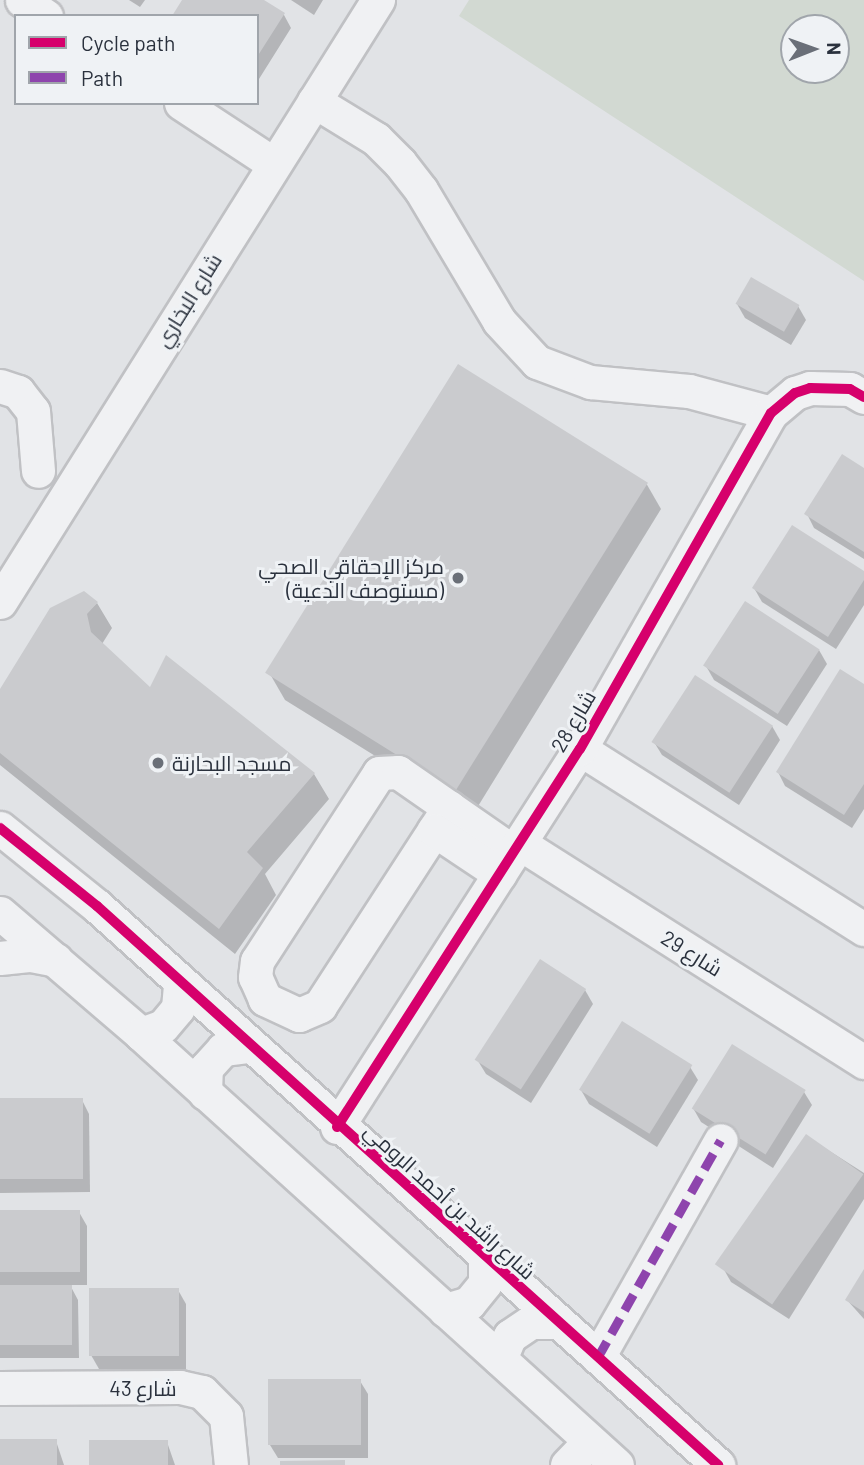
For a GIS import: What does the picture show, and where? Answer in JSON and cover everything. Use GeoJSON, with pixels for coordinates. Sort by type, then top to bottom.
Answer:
{"type":"FeatureCollection","features":[{"type":"Feature","properties":{"kind":"street"},"geometry":{"type":"LineString","coordinates":[[22,0],[43,14]]}},
{"type":"Feature","properties":{"kind":"street","name":"شارع البخاري"},"geometry":{"type":"LineString","coordinates":[[2,592],[378,0]]}},
{"type":"Feature","properties":{"kind":"street"},"geometry":{"type":"LineString","coordinates":[[314,101],[376,139],[400,163],[421,190],[499,321],[537,362],[590,382],[689,391],[771,413]]}},
{"type":"Feature","properties":{"kind":"street"},"geometry":{"type":"LineString","coordinates":[[184,105],[274,163]]}},
{"type":"Feature","properties":{"kind":"street"},"geometry":{"type":"LineString","coordinates":[[0,386],[18,392],[33,411],[38,471]]}},
{"type":"Feature","properties":{"kind":"street","name":"شارع 28"},"geometry":{"type":"LineString","coordinates":[[337,1127],[580,750],[771,413],[795,393],[810,388],[826,386],[864,397]]}},
{"type":"Feature","properties":{"kind":"street"},"geometry":{"type":"LineString","coordinates":[[580,750],[864,929]]}},
{"type":"Feature","properties":{"kind":"street","name":"شارع 29"},"geometry":{"type":"LineString","coordinates":[[441,819],[315,1011],[289,1013],[265,999],[255,976],[257,961],[379,773],[398,772],[441,819],[511,856],[864,1062]]}},
{"type":"Feature","properties":{"kind":"street","name":"شارع راشد بن أحمد الرومي"},"geometry":{"type":"LineString","coordinates":[[0,828],[96,906],[337,1127],[718,1465]]}},
{"type":"Feature","properties":{"kind":"street"},"geometry":{"type":"LineString","coordinates":[[0,913],[141,1034],[617,1465]]}},
{"type":"Feature","properties":{"kind":"street"},"geometry":{"type":"LineString","coordinates":[[0,958],[30,955],[56,960]]}},
{"type":"Feature","properties":{"kind":"street"},"geometry":{"type":"LineString","coordinates":[[141,1034],[163,1026],[178,1008],[180,984]]}},
{"type":"Feature","properties":{"kind":"street"},"geometry":{"type":"LineString","coordinates":[[205,1093],[206,1068],[223,1049],[247,1046]]}},
{"type":"Feature","properties":{"kind":"street"},"geometry":{"type":"LineString","coordinates":[[598,1357],[722,1140]]}},
{"type":"Feature","properties":{"kind":"street"},"geometry":{"type":"LineString","coordinates":[[445,1310],[469,1303],[485,1283],[485,1258]]}},
{"type":"Feature","properties":{"kind":"street"},"geometry":{"type":"LineString","coordinates":[[500,1359],[510,1336],[531,1322],[558,1322]]}},
{"type":"Feature","properties":{"kind":"street","name":"شارع 43"},"geometry":{"type":"LineString","coordinates":[[0,1388],[180,1387],[202,1392],[226,1416],[232,1465]]}},
{"type":"Feature","properties":{"kind":"street"},"geometry":{"type":"LineString","coordinates":[[567,1465],[590,1441]]}},
{"type":"Feature","properties":{"kind":"shaded area"},"geometry":{"type":"Polygon","coordinates":[[[469,0],[864,0],[864,281],[459,16],[469,0]]]}},
{"type":"Feature","properties":{"kind":"building"},"geometry":{"type":"Polygon","coordinates":[[[182,0],[264,0],[285,13],[259,54],[259,14],[173,14],[182,0]]]}},
{"type":"Feature","properties":{"kind":"building"},"geometry":{"type":"Polygon","coordinates":[[[751,277],[799,305],[784,332],[736,304],[751,277]]]}},
{"type":"Feature","properties":{"kind":"building","name":"مركز الإحقاقي الصحي (مستوصف الدعية)"},"geometry":{"type":"Polygon","coordinates":[[[458,364],[648,483],[455,791],[265,673],[458,364]]]}},
{"type":"Feature","properties":{"kind":"building"},"geometry":{"type":"Polygon","coordinates":[[[842,454],[864,468],[864,552],[804,514],[842,454]]]}},
{"type":"Feature","properties":{"kind":"building"},"geometry":{"type":"Polygon","coordinates":[[[792,525],[864,571],[864,580],[828,637],[752,588],[792,525]]]}},
{"type":"Feature","properties":{"kind":"building","name":"مسجد البحارنة"},"geometry":{"type":"Polygon","coordinates":[[[84,591],[98,602],[87,614],[91,632],[150,687],[166,655],[315,773],[247,852],[263,868],[219,929],[0,753],[0,689],[50,608],[84,591]]]}},
{"type":"Feature","properties":{"kind":"building"},"geometry":{"type":"Polygon","coordinates":[[[745,601],[820,649],[778,714],[703,666],[745,601]]]}},
{"type":"Feature","properties":{"kind":"building"},"geometry":{"type":"Polygon","coordinates":[[[840,669],[864,684],[864,784],[844,815],[776,772],[840,669]]]}},
{"type":"Feature","properties":{"kind":"building"},"geometry":{"type":"Polygon","coordinates":[[[695,675],[773,726],[729,793],[651,742],[695,675]]]}},
{"type":"Feature","properties":{"kind":"building"},"geometry":{"type":"Polygon","coordinates":[[[540,959],[586,989],[521,1090],[475,1060],[540,959]]]}},
{"type":"Feature","properties":{"kind":"building"},"geometry":{"type":"Polygon","coordinates":[[[622,1021],[692,1065],[649,1134],[579,1090],[622,1021]]]}},
{"type":"Feature","properties":{"kind":"building"},"geometry":{"type":"Polygon","coordinates":[[[732,1044],[806,1090],[766,1155],[692,1108],[732,1044]]]}},
{"type":"Feature","properties":{"kind":"building"},"geometry":{"type":"Polygon","coordinates":[[[0,1098],[83,1098],[83,1179],[0,1179],[0,1098]]]}},
{"type":"Feature","properties":{"kind":"building"},"geometry":{"type":"Polygon","coordinates":[[[806,1134],[863,1174],[772,1304],[715,1264],[806,1134]]]}},
{"type":"Feature","properties":{"kind":"building"},"geometry":{"type":"Polygon","coordinates":[[[0,1210],[80,1210],[80,1272],[0,1272],[0,1210]]]}},
{"type":"Feature","properties":{"kind":"building"},"geometry":{"type":"Polygon","coordinates":[[[864,1269],[864,1312],[845,1300],[864,1269]]]}},
{"type":"Feature","properties":{"kind":"building"},"geometry":{"type":"Polygon","coordinates":[[[0,1285],[72,1285],[72,1345],[0,1345],[0,1285]]]}},
{"type":"Feature","properties":{"kind":"building"},"geometry":{"type":"Polygon","coordinates":[[[89,1288],[179,1288],[179,1356],[89,1356],[89,1288]]]}},
{"type":"Feature","properties":{"kind":"building"},"geometry":{"type":"Polygon","coordinates":[[[268,1379],[361,1379],[361,1445],[268,1445],[268,1379]]]}},
{"type":"Feature","properties":{"kind":"building"},"geometry":{"type":"Polygon","coordinates":[[[0,1439],[57,1439],[57,1465],[0,1465],[0,1439]]]}},
{"type":"Feature","properties":{"kind":"building"},"geometry":{"type":"Polygon","coordinates":[[[89,1440],[168,1440],[168,1465],[89,1465],[89,1440]]]}},
{"type":"Feature","properties":{"kind":"building"},"geometry":{"type":"Polygon","coordinates":[[[345,1460],[345,1465],[280,1465],[280,1461],[345,1460]]]}},
{"type":"Feature","properties":{"kind":"marked path"},"geometry":{"type":"LineString","coordinates":[[598,1357],[721,1140]]}},
{"type":"Feature","properties":{"kind":"cycle path"},"geometry":{"type":"LineString","coordinates":[[337,1127],[580,749],[771,413],[795,393],[810,388],[850,389],[864,397]]}},
{"type":"Feature","properties":{"kind":"cycle path"},"geometry":{"type":"LineString","coordinates":[[0,828],[97,906],[718,1465]]}},
{"type":"Feature","properties":{"kind":"place","name":"مركز الإحقاقي الصحي (مستوصف الدعية)"},"geometry":{"type":"Point","coordinates":[458,578]}},
{"type":"Feature","properties":{"kind":"place","name":"مسجد البحارنة"},"geometry":{"type":"Point","coordinates":[158,763]}}]}
